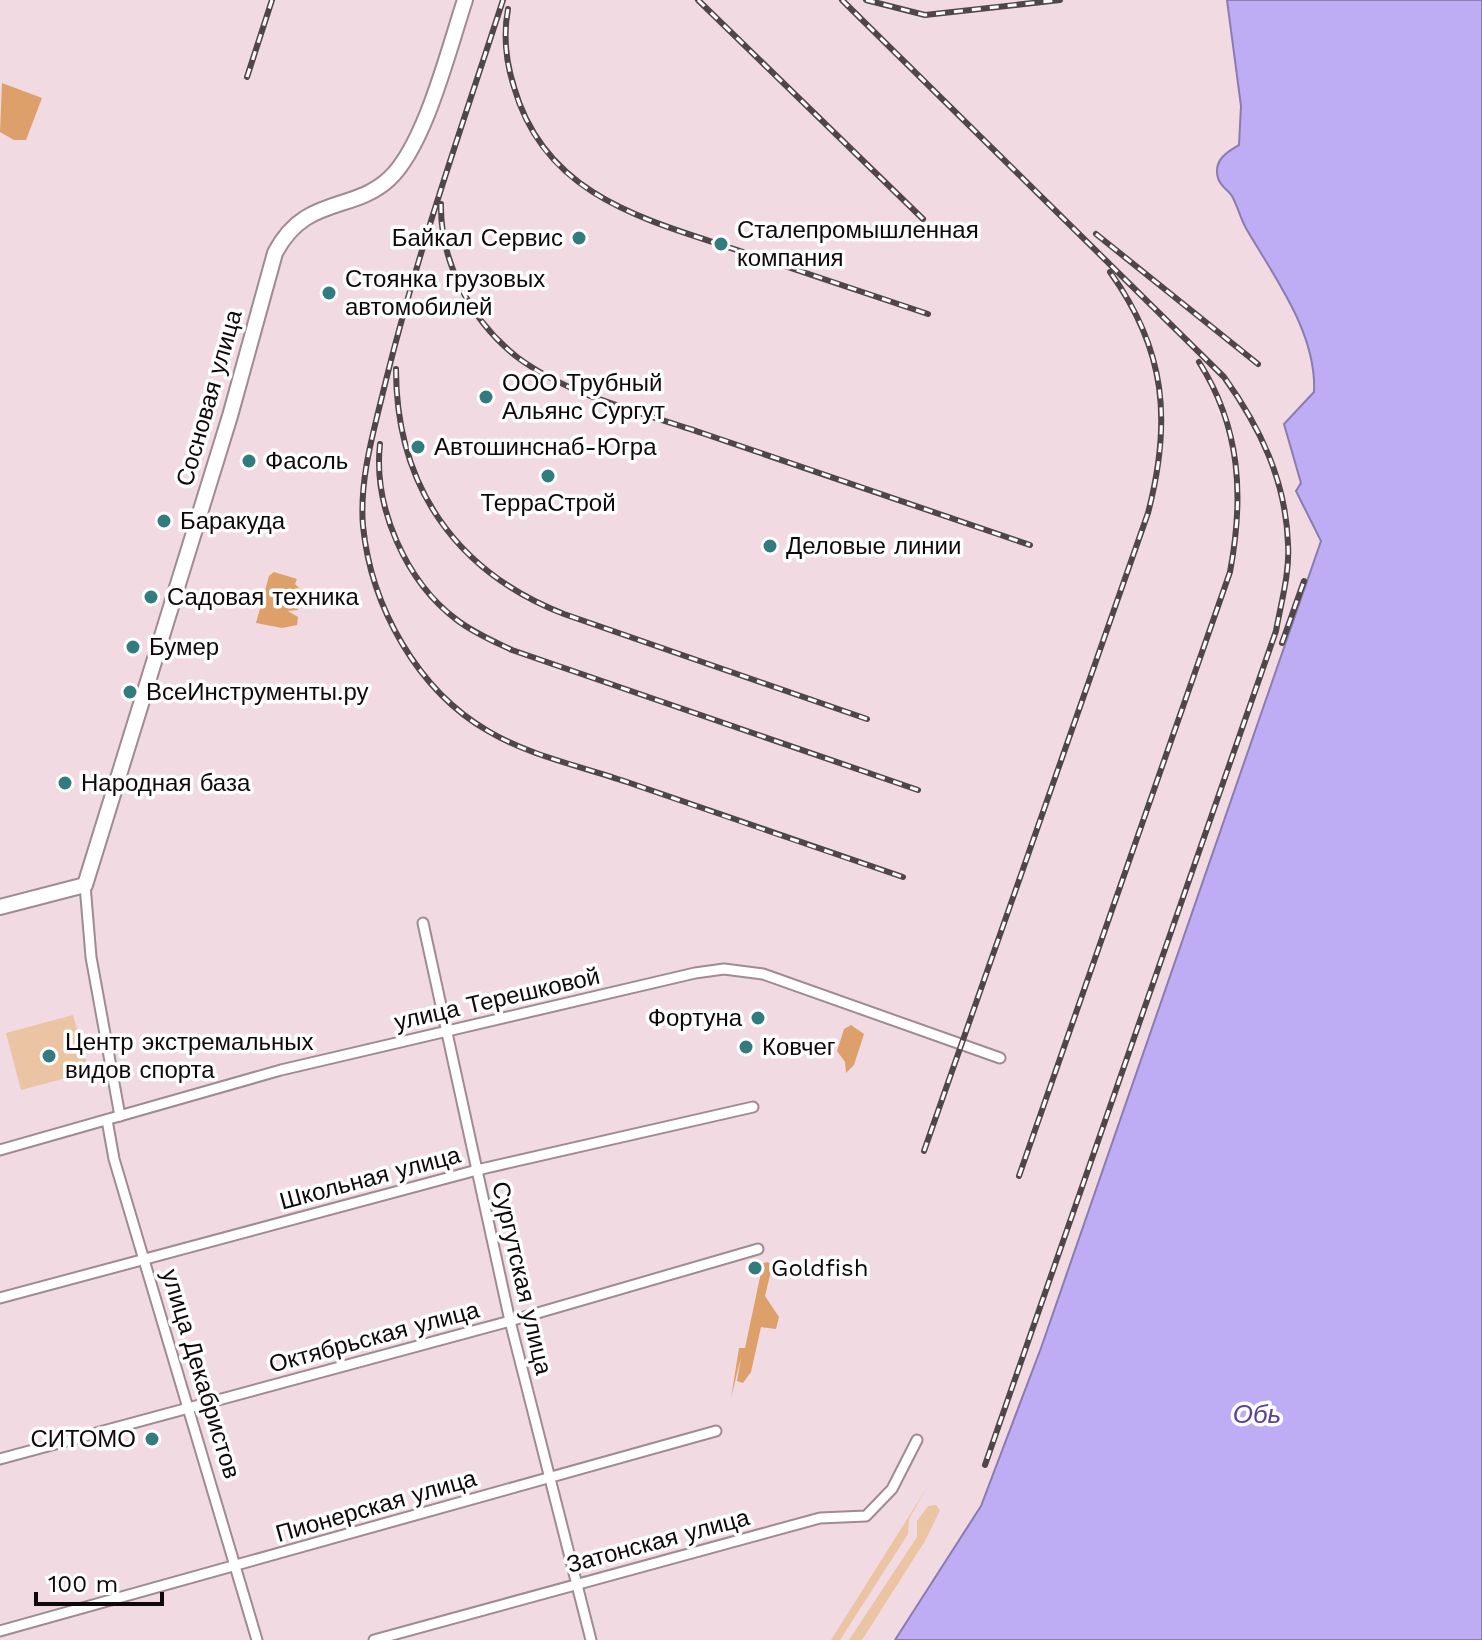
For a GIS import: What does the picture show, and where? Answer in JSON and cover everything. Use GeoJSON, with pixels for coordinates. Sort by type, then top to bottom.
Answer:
{"type":"FeatureCollection","features":[{"type":"Feature","properties":{"kind":"main road","name":"Сосновая улица"},"geometry":{"type":"LineString","coordinates":[[85,885],[230,416],[275,253],[289,231],[308,215],[382,184],[406,160],[465,0]]}},
{"type":"Feature","properties":{"kind":"main road"},"geometry":{"type":"LineString","coordinates":[[0,907],[85,885]]}},
{"type":"Feature","properties":{"kind":"street"},"geometry":{"type":"LineString","coordinates":[[85,885],[91,957],[120,1116]]}},
{"type":"Feature","properties":{"kind":"street","name":"Сургутская улица"},"geometry":{"type":"LineString","coordinates":[[423,923],[510,1321],[547,1478],[591,1640]]}},
{"type":"Feature","properties":{"kind":"street","name":"улица Терешковой"},"geometry":{"type":"LineString","coordinates":[[0,1150],[281,1070],[695,973],[724,969],[749,971],[792,983],[1000,1058]]}},
{"type":"Feature","properties":{"kind":"street","name":"Школьная улица"},"geometry":{"type":"LineString","coordinates":[[0,1298],[477,1170],[753,1107]]}},
{"type":"Feature","properties":{"kind":"street","name":"улица Декабристов"},"geometry":{"type":"LineString","coordinates":[[107,1120],[114,1159],[190,1406],[257,1640]]}},
{"type":"Feature","properties":{"kind":"street","name":"Октябрьская улица"},"geometry":{"type":"LineString","coordinates":[[0,1459],[510,1321],[758,1249]]}},
{"type":"Feature","properties":{"kind":"street","name":"Пионерская улица"},"geometry":{"type":"LineString","coordinates":[[0,1631],[716,1431]]}},
{"type":"Feature","properties":{"kind":"street","name":"Затонская улица"},"geometry":{"type":"LineString","coordinates":[[374,1640],[820,1518],[866,1516],[892,1489],[917,1440]]}},
{"type":"Feature","properties":{"kind":"shaded area"},"geometry":{"type":"Polygon","coordinates":[[[2,83],[42,98],[26,140],[14,140],[0,132],[2,83]]]}},
{"type":"Feature","properties":{"kind":"shaded area"},"geometry":{"type":"Polygon","coordinates":[[[274,572],[297,579],[295,584],[304,593],[298,610],[288,611],[298,617],[297,625],[282,628],[256,623],[269,576],[274,572]]]}},
{"type":"Feature","properties":{"kind":"shaded area","name":"Центр экстремальных видов спорта"},"geometry":{"type":"Polygon","coordinates":[[[73,1015],[89,1072],[21,1090],[6,1033],[73,1015]]]}},
{"type":"Feature","properties":{"kind":"shaded area"},"geometry":{"type":"Polygon","coordinates":[[[851,1025],[864,1034],[854,1065],[846,1073],[845,1062],[837,1051],[844,1029],[851,1025]]]}},
{"type":"Feature","properties":{"kind":"shaded area"},"geometry":{"type":"Polygon","coordinates":[[[768,1262],[772,1267],[765,1296],[779,1317],[776,1329],[761,1327],[751,1372],[743,1383],[737,1381],[741,1357],[731,1398],[739,1348],[745,1348],[763,1263],[768,1262]]]}},
{"type":"Feature","properties":{"kind":"shaded area"},"geometry":{"type":"Polygon","coordinates":[[[928,1486],[909,1519],[908,1534],[840,1640],[831,1640],[928,1486]]]}},
{"type":"Feature","properties":{"kind":"shaded area"},"geometry":{"type":"Polygon","coordinates":[[[936,1505],[940,1510],[925,1541],[862,1640],[849,1640],[917,1537],[917,1521],[928,1506],[936,1505]]]}},
{"type":"Feature","properties":{"kind":"water","name":"Обь"},"geometry":{"type":"Polygon","coordinates":[[[1227,0],[1482,0],[1482,1640],[895,1640],[981,1506],[1041,1348],[1321,541],[1296,491],[1301,483],[1284,424],[1314,392],[1309,349],[1292,307],[1245,226],[1232,196],[1218,178],[1219,161],[1239,145],[1241,106],[1227,0]]]}},
{"type":"Feature","properties":{"kind":"railway"},"geometry":{"type":"LineString","coordinates":[[247,77],[272,0]]}},
{"type":"Feature","properties":{"kind":"railway"},"geometry":{"type":"LineString","coordinates":[[503,0],[412,284],[369,452],[363,489],[363,526],[376,586],[387,615],[419,669],[440,693],[463,714],[504,740],[903,877]]}},
{"type":"Feature","properties":{"kind":"railway"},"geometry":{"type":"LineString","coordinates":[[698,0],[923,219]]}},
{"type":"Feature","properties":{"kind":"railway"},"geometry":{"type":"LineString","coordinates":[[842,0],[1224,377],[1260,435],[1276,477],[1286,521],[1288,565],[1276,631],[985,1465]]}},
{"type":"Feature","properties":{"kind":"railway"},"geometry":{"type":"LineString","coordinates":[[866,0],[925,15],[1060,0]]}},
{"type":"Feature","properties":{"kind":"railway"},"geometry":{"type":"LineString","coordinates":[[508,9],[506,49],[509,68],[529,125],[551,156],[577,181],[607,200],[676,230],[928,314]]}},
{"type":"Feature","properties":{"kind":"railway"},"geometry":{"type":"LineString","coordinates":[[441,204],[446,247],[461,289],[472,308],[500,342],[537,371],[606,402],[1030,545]]}},
{"type":"Feature","properties":{"kind":"railway"},"geometry":{"type":"LineString","coordinates":[[1096,234],[1258,364]]}},
{"type":"Feature","properties":{"kind":"railway"},"geometry":{"type":"LineString","coordinates":[[924,1151],[1148,513],[1156,479],[1161,417],[1153,358],[1129,301],[1110,272]]}},
{"type":"Feature","properties":{"kind":"railway"},"geometry":{"type":"LineString","coordinates":[[1019,1176],[1230,572],[1237,517],[1236,464],[1224,412],[1199,362]]}},
{"type":"Feature","properties":{"kind":"railway"},"geometry":{"type":"LineString","coordinates":[[396,369],[399,411],[407,451],[421,487],[440,520],[463,549],[492,574],[526,596],[564,614],[867,719]]}},
{"type":"Feature","properties":{"kind":"railway"},"geometry":{"type":"LineString","coordinates":[[380,444],[382,493],[397,541],[422,585],[463,625],[512,650],[918,790]]}},
{"type":"Feature","properties":{"kind":"railway"},"geometry":{"type":"LineString","coordinates":[[1282,643],[1304,581]]}},
{"type":"Feature","properties":{"kind":"place","name":"Байкал Сервис"},"geometry":{"type":"Point","coordinates":[579,238]}},
{"type":"Feature","properties":{"kind":"place","name":"Сталепромышленная компания"},"geometry":{"type":"Point","coordinates":[721,244]}},
{"type":"Feature","properties":{"kind":"place","name":"Стоянка грузовых автомобилей"},"geometry":{"type":"Point","coordinates":[329,293]}},
{"type":"Feature","properties":{"kind":"place","name":"ООО Трубный Альянс Сургут"},"geometry":{"type":"Point","coordinates":[486,397]}},
{"type":"Feature","properties":{"kind":"place","name":"Автошинснаб-Югра"},"geometry":{"type":"Point","coordinates":[418,447]}},
{"type":"Feature","properties":{"kind":"place","name":"Фасоль"},"geometry":{"type":"Point","coordinates":[249,461]}},
{"type":"Feature","properties":{"kind":"place","name":"ТерраСтрой"},"geometry":{"type":"Point","coordinates":[548,476]}},
{"type":"Feature","properties":{"kind":"place","name":"Баракуда"},"geometry":{"type":"Point","coordinates":[164,521]}},
{"type":"Feature","properties":{"kind":"place","name":"Деловые линии"},"geometry":{"type":"Point","coordinates":[770,546]}},
{"type":"Feature","properties":{"kind":"place","name":"Садовая техника"},"geometry":{"type":"Point","coordinates":[151,597]}},
{"type":"Feature","properties":{"kind":"place","name":"Бумер"},"geometry":{"type":"Point","coordinates":[133,647]}},
{"type":"Feature","properties":{"kind":"place","name":"ВсеИнструменты.ру"},"geometry":{"type":"Point","coordinates":[130,692]}},
{"type":"Feature","properties":{"kind":"place","name":"Народная база"},"geometry":{"type":"Point","coordinates":[65,783]}},
{"type":"Feature","properties":{"kind":"place","name":"Фортуна"},"geometry":{"type":"Point","coordinates":[758,1018]}},
{"type":"Feature","properties":{"kind":"place","name":"Ковчег"},"geometry":{"type":"Point","coordinates":[746,1047]}},
{"type":"Feature","properties":{"kind":"place","name":"Центр экстремальных видов спорта"},"geometry":{"type":"Point","coordinates":[49,1056]}},
{"type":"Feature","properties":{"kind":"place","name":"Goldfish"},"geometry":{"type":"Point","coordinates":[755,1268]}},
{"type":"Feature","properties":{"kind":"place","name":"СИТОМО"},"geometry":{"type":"Point","coordinates":[152,1439]}}]}
